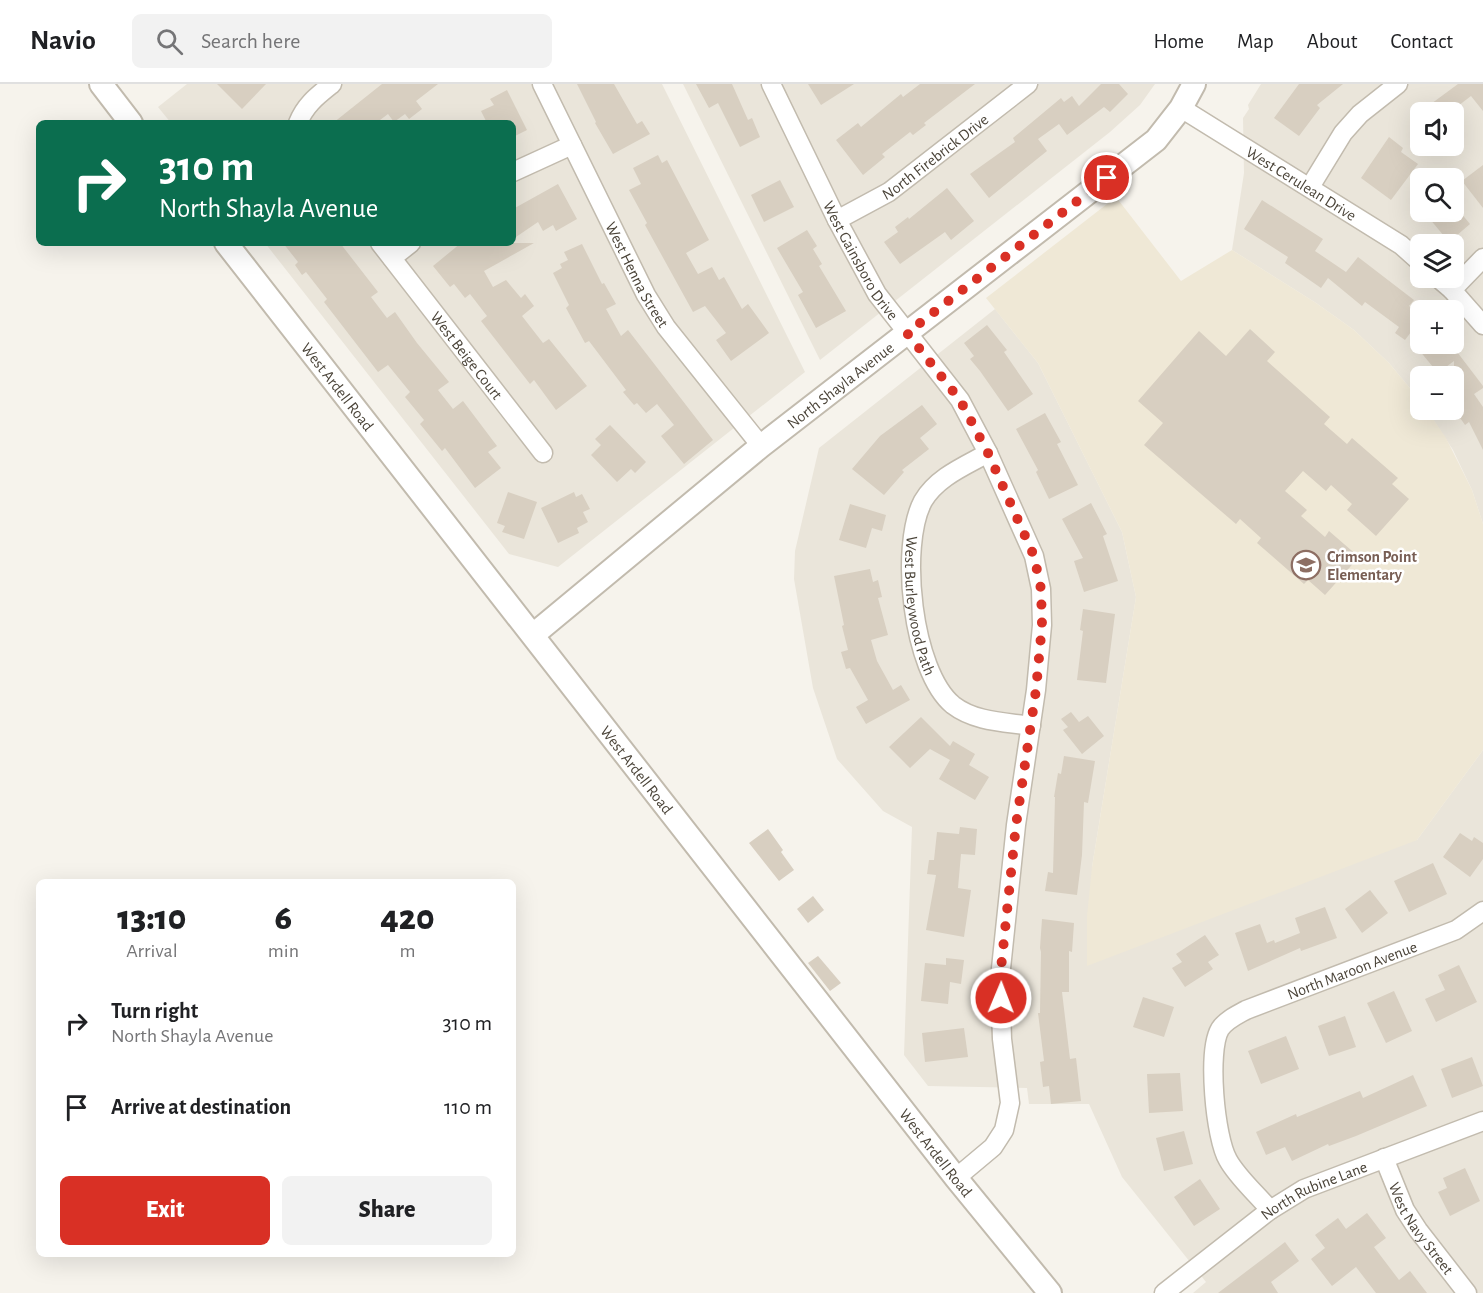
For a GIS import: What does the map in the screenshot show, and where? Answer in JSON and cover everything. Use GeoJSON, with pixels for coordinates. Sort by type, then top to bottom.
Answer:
{"type":"FeatureCollection","features":[{"type":"Feature","properties":{"kind":"street"},"geometry":{"type":"LineString","coordinates":[[101,84],[129,120]]}},
{"type":"Feature","properties":{"kind":"street"},"geometry":{"type":"LineString","coordinates":[[300,120],[310,102],[332,84]]}},
{"type":"Feature","properties":{"kind":"street","name":"West Henna Street"},"geometry":{"type":"LineString","coordinates":[[542,84],[646,295],[666,327],[761,446]]}},
{"type":"Feature","properties":{"kind":"street","name":"West Gainsboro Drive"},"geometry":{"type":"LineString","coordinates":[[771,84],[837,220],[877,294],[960,400],[988,453],[1034,556],[1041,589],[1042,625],[1031,726],[1016,825],[1000,978],[1002,1039],[1010,1103],[1004,1130],[993,1147],[956,1178]]}},
{"type":"Feature","properties":{"kind":"street","name":"North Firebrick Drive"},"geometry":{"type":"LineString","coordinates":[[837,220],[889,192],[1028,84]]}},
{"type":"Feature","properties":{"kind":"street","name":"North Shayla Avenue"},"geometry":{"type":"LineString","coordinates":[[533,634],[761,446],[1156,140],[1181,108],[1194,84]]}},
{"type":"Feature","properties":{"kind":"street"},"geometry":{"type":"LineString","coordinates":[[1310,187],[1343,133],[1360,114],[1398,84]]}},
{"type":"Feature","properties":{"kind":"street","name":"West Cerulean Drive"},"geometry":{"type":"LineString","coordinates":[[1181,108],[1310,187],[1410,253]]}},
{"type":"Feature","properties":{"kind":"street"},"geometry":{"type":"LineString","coordinates":[[516,171],[572,145]]}},
{"type":"Feature","properties":{"kind":"street","name":"West Ardell Road"},"geometry":{"type":"LineString","coordinates":[[228,246],[956,1178],[1050,1293]]}},
{"type":"Feature","properties":{"kind":"street","name":"West Beige Court"},"geometry":{"type":"LineString","coordinates":[[382,246],[543,453]]}},
{"type":"Feature","properties":{"kind":"street"},"geometry":{"type":"LineString","coordinates":[[392,258],[407,246]]}},
{"type":"Feature","properties":{"kind":"street"},"geometry":{"type":"LineString","coordinates":[[1452,290],[1483,258]]}},
{"type":"Feature","properties":{"kind":"street"},"geometry":{"type":"LineString","coordinates":[[1450,288],[1483,325]]}},
{"type":"Feature","properties":{"kind":"street","name":"West Burleywood Path"},"geometry":{"type":"LineString","coordinates":[[988,453],[949,474],[934,487],[924,500],[917,514],[914,535],[911,593],[930,673],[940,690],[953,704],[968,714],[984,719],[1031,726]]}},
{"type":"Feature","properties":{"kind":"street","name":"North Maroon Avenue"},"geometry":{"type":"LineString","coordinates":[[1270,1210],[1229,1162],[1221,1145],[1218,1131],[1214,1062],[1215,1043],[1221,1028],[1230,1019],[1246,1010],[1456,930],[1483,911]]}},
{"type":"Feature","properties":{"kind":"street","name":"North Rubine Lane"},"geometry":{"type":"LineString","coordinates":[[1164,1293],[1270,1210],[1304,1189],[1483,1121]]}},
{"type":"Feature","properties":{"kind":"street","name":"West Navy Street"},"geometry":{"type":"LineString","coordinates":[[1384,1158],[1411,1220],[1467,1293]]}},
{"type":"Feature","properties":{"kind":"shaded area"},"geometry":{"type":"Polygon","coordinates":[[[187,84],[662,84],[805,372],[558,567],[509,554],[267,246],[516,246],[516,120],[169,120],[158,107],[187,84]]]}},
{"type":"Feature","properties":{"kind":"shaded area"},"geometry":{"type":"Polygon","coordinates":[[[683,84],[1155,84],[1140,105],[1110,132],[820,360],[683,84]]]}},
{"type":"Feature","properties":{"kind":"shaded area"},"geometry":{"type":"Polygon","coordinates":[[[1261,84],[1483,84],[1483,524],[1472,490],[1453,450],[1434,420],[1464,420],[1464,366],[1410,366],[1410,388],[1389,363],[1354,330],[1232,250],[1244,173],[1243,118],[1249,109],[1248,105],[1261,84]]]}},
{"type":"Feature","properties":{"kind":"shaded area","name":"Crimson Point Elementary"},"geometry":{"type":"Polygon","coordinates":[[[1116,197],[1181,281],[1232,250],[1354,330],[1389,363],[1410,388],[1410,420],[1434,420],[1446,438],[1472,490],[1483,524],[1483,750],[1417,840],[1087,966],[1087,916],[1092,867],[1136,597],[1122,532],[1038,363],[986,298],[1116,197]]]}},
{"type":"Feature","properties":{"kind":"shaded area"},"geometry":{"type":"Polygon","coordinates":[[[995,309],[1038,363],[1122,532],[1136,597],[1092,867],[1417,840],[1483,750],[1483,1293],[1193,1293],[1206,1282],[1122,1177],[1089,1104],[1029,1104],[1027,1088],[928,1086],[904,1055],[912,827],[883,811],[837,759],[813,688],[794,579],[795,551],[819,448],[995,309]]]}},
{"type":"Feature","properties":{"kind":"building"},"geometry":{"type":"Polygon","coordinates":[[[217,84],[266,84],[242,109],[217,84]]]}},
{"type":"Feature","properties":{"kind":"building"},"geometry":{"type":"Polygon","coordinates":[[[382,84],[438,84],[416,101],[422,109],[409,119],[405,114],[397,120],[392,120],[388,114],[380,120],[337,120],[382,84]]]}},
{"type":"Feature","properties":{"kind":"building"},"geometry":{"type":"Polygon","coordinates":[[[577,84],[614,84],[637,124],[642,121],[650,134],[613,154],[595,123],[577,84]]]}},
{"type":"Feature","properties":{"kind":"building"},"geometry":{"type":"Polygon","coordinates":[[[696,84],[732,84],[748,120],[752,118],[760,137],[740,147],[718,103],[709,108],[696,84]]]}},
{"type":"Feature","properties":{"kind":"building"},"geometry":{"type":"Polygon","coordinates":[[[808,84],[854,84],[821,105],[808,84]]]}},
{"type":"Feature","properties":{"kind":"building"},"geometry":{"type":"Polygon","coordinates":[[[920,84],[975,84],[924,123],[926,125],[913,135],[910,132],[882,154],[885,157],[863,175],[836,140],[858,123],[861,127],[901,94],[903,97],[920,84]]]}},
{"type":"Feature","properties":{"kind":"building"},"geometry":{"type":"Polygon","coordinates":[[[1101,84],[1119,84],[1128,94],[1110,112],[1104,107],[1067,135],[1059,124],[1038,139],[1047,151],[989,198],[970,174],[1015,142],[1013,138],[1061,98],[1064,102],[1072,96],[1079,106],[1101,84]]]}},
{"type":"Feature","properties":{"kind":"building"},"geometry":{"type":"Polygon","coordinates":[[[1299,84],[1343,84],[1317,105],[1320,108],[1299,136],[1274,118],[1299,84]]]}},
{"type":"Feature","properties":{"kind":"building"},"geometry":{"type":"Polygon","coordinates":[[[1458,84],[1483,84],[1483,111],[1471,96],[1463,102],[1434,102],[1458,84]]]}},
{"type":"Feature","properties":{"kind":"building"},"geometry":{"type":"Polygon","coordinates":[[[507,90],[527,130],[516,136],[516,120],[486,120],[481,111],[494,105],[490,99],[507,90]]]}},
{"type":"Feature","properties":{"kind":"building"},"geometry":{"type":"Polygon","coordinates":[[[1389,137],[1403,148],[1401,152],[1418,164],[1415,168],[1410,168],[1410,175],[1391,200],[1361,178],[1389,137]]]}},
{"type":"Feature","properties":{"kind":"building"},"geometry":{"type":"Polygon","coordinates":[[[658,155],[662,163],[667,160],[709,240],[686,253],[698,274],[712,267],[719,280],[724,277],[742,309],[748,304],[769,333],[731,361],[716,340],[726,333],[705,306],[693,312],[645,225],[647,223],[629,190],[641,184],[633,168],[658,155]]]}},
{"type":"Feature","properties":{"kind":"building"},"geometry":{"type":"Polygon","coordinates":[[[1483,165],[1483,208],[1464,184],[1464,179],[1483,165]]]}},
{"type":"Feature","properties":{"kind":"building"},"geometry":{"type":"Polygon","coordinates":[[[780,180],[794,207],[764,222],[751,195],[780,180]]]}},
{"type":"Feature","properties":{"kind":"building"},"geometry":{"type":"Polygon","coordinates":[[[558,184],[577,219],[556,231],[553,225],[543,231],[538,222],[516,237],[516,207],[558,184]]]}},
{"type":"Feature","properties":{"kind":"building"},"geometry":{"type":"Polygon","coordinates":[[[947,188],[974,221],[951,240],[945,232],[900,264],[884,242],[898,232],[895,227],[908,217],[909,219],[947,188]]]}},
{"type":"Feature","properties":{"kind":"building"},"geometry":{"type":"Polygon","coordinates":[[[1262,200],[1323,239],[1315,251],[1346,272],[1358,257],[1414,300],[1410,300],[1409,306],[1410,333],[1405,340],[1395,333],[1399,327],[1365,302],[1362,306],[1328,278],[1321,288],[1285,263],[1288,257],[1244,229],[1262,200]]]}},
{"type":"Feature","properties":{"kind":"building"},"geometry":{"type":"Polygon","coordinates":[[[1464,217],[1470,224],[1458,234],[1442,234],[1432,222],[1464,222],[1464,217]]]}},
{"type":"Feature","properties":{"kind":"building"},"geometry":{"type":"Polygon","coordinates":[[[807,230],[817,246],[813,249],[822,264],[819,266],[846,311],[816,328],[798,295],[803,292],[777,248],[807,230]]]}},
{"type":"Feature","properties":{"kind":"building"},"geometry":{"type":"Polygon","coordinates":[[[516,243],[534,243],[484,271],[493,287],[506,280],[521,298],[525,294],[534,306],[522,316],[543,343],[549,339],[587,386],[556,410],[534,380],[530,384],[481,321],[487,316],[470,294],[465,298],[454,284],[450,287],[433,266],[457,246],[516,246],[516,243]]]}},
{"type":"Feature","properties":{"kind":"building"},"geometry":{"type":"Polygon","coordinates":[[[582,244],[602,284],[604,283],[616,304],[606,309],[621,336],[628,330],[713,440],[684,464],[661,436],[674,425],[657,404],[646,413],[637,403],[634,405],[623,392],[626,390],[589,341],[585,343],[566,308],[569,305],[553,273],[562,268],[560,264],[568,260],[564,252],[582,244]]]}},
{"type":"Feature","properties":{"kind":"building"},"geometry":{"type":"Polygon","coordinates":[[[285,246],[342,246],[378,292],[371,297],[387,318],[395,312],[449,382],[438,390],[453,409],[463,401],[497,446],[488,452],[501,468],[475,488],[445,448],[442,451],[420,424],[424,420],[405,397],[410,392],[388,365],[378,372],[324,302],[327,299],[306,272],[302,275],[295,265],[298,262],[285,246]]]}},
{"type":"Feature","properties":{"kind":"building"},"geometry":{"type":"Polygon","coordinates":[[[987,325],[1007,350],[1004,352],[1033,394],[1008,411],[970,359],[974,356],[964,343],[987,325]]]}},
{"type":"Feature","properties":{"kind":"building"},"geometry":{"type":"Polygon","coordinates":[[[1250,329],[1275,352],[1267,361],[1330,417],[1324,424],[1347,444],[1352,438],[1398,478],[1392,484],[1409,499],[1376,536],[1347,510],[1352,504],[1331,485],[1326,491],[1303,471],[1285,491],[1307,510],[1301,516],[1325,537],[1329,531],[1359,557],[1325,595],[1308,580],[1304,584],[1257,543],[1261,538],[1240,519],[1236,524],[1144,445],[1163,423],[1138,401],[1199,331],[1226,356],[1250,329]]]}},
{"type":"Feature","properties":{"kind":"building"},"geometry":{"type":"Polygon","coordinates":[[[1422,354],[1459,354],[1483,386],[1474,394],[1483,407],[1483,450],[1469,422],[1465,425],[1462,420],[1464,420],[1464,366],[1454,366],[1454,361],[1447,366],[1432,366],[1422,354]]]}},
{"type":"Feature","properties":{"kind":"building"},"geometry":{"type":"Polygon","coordinates":[[[922,405],[937,424],[920,438],[929,449],[902,470],[904,472],[884,495],[852,469],[880,436],[922,405]]]}},
{"type":"Feature","properties":{"kind":"building"},"geometry":{"type":"Polygon","coordinates":[[[1045,413],[1061,442],[1057,444],[1078,485],[1049,499],[1036,472],[1038,470],[1016,429],[1045,413]]]}},
{"type":"Feature","properties":{"kind":"building"},"geometry":{"type":"Polygon","coordinates":[[[610,425],[646,462],[635,473],[631,469],[617,482],[591,455],[601,445],[595,439],[610,425]]]}},
{"type":"Feature","properties":{"kind":"building"},"geometry":{"type":"Polygon","coordinates":[[[508,492],[537,502],[524,539],[502,532],[505,526],[497,523],[508,492]]]}},
{"type":"Feature","properties":{"kind":"building"},"geometry":{"type":"Polygon","coordinates":[[[574,492],[576,497],[582,494],[590,509],[583,512],[588,522],[577,528],[579,533],[558,543],[541,508],[574,492]]]}},
{"type":"Feature","properties":{"kind":"building"},"geometry":{"type":"Polygon","coordinates":[[[1091,503],[1107,534],[1103,536],[1118,581],[1084,592],[1074,561],[1083,558],[1062,519],[1091,503]]]}},
{"type":"Feature","properties":{"kind":"building"},"geometry":{"type":"Polygon","coordinates":[[[850,504],[886,515],[882,531],[872,528],[866,548],[839,540],[850,504]]]}},
{"type":"Feature","properties":{"kind":"building"},"geometry":{"type":"Polygon","coordinates":[[[870,569],[873,582],[878,580],[882,597],[878,598],[888,635],[871,640],[877,661],[893,690],[901,685],[910,700],[866,724],[856,707],[868,700],[850,668],[846,669],[841,652],[848,650],[834,576],[870,569]]]}},
{"type":"Feature","properties":{"kind":"building"},"geometry":{"type":"Polygon","coordinates":[[[1083,609],[1115,614],[1106,683],[1077,680],[1083,631],[1080,630],[1083,609]]]}},
{"type":"Feature","properties":{"kind":"building"},"geometry":{"type":"Polygon","coordinates":[[[1071,712],[1079,722],[1088,716],[1104,736],[1082,754],[1063,730],[1068,727],[1061,719],[1071,712]]]}},
{"type":"Feature","properties":{"kind":"building"},"geometry":{"type":"Polygon","coordinates":[[[921,717],[950,746],[953,741],[975,754],[969,765],[989,777],[975,800],[939,779],[950,760],[930,749],[910,768],[889,747],[921,717]]]}},
{"type":"Feature","properties":{"kind":"building"},"geometry":{"type":"Polygon","coordinates":[[[1064,756],[1095,761],[1088,803],[1084,802],[1082,855],[1077,895],[1045,891],[1048,872],[1053,873],[1054,797],[1058,773],[1061,774],[1064,756]]]}},
{"type":"Feature","properties":{"kind":"building"},"geometry":{"type":"Polygon","coordinates":[[[960,827],[977,829],[975,855],[961,854],[958,888],[971,890],[964,937],[926,930],[936,875],[927,874],[929,860],[934,860],[937,832],[959,834],[960,827]]]}},
{"type":"Feature","properties":{"kind":"building"},"geometry":{"type":"Polygon","coordinates":[[[768,829],[794,870],[779,881],[749,843],[768,829]]]}},
{"type":"Feature","properties":{"kind":"building"},"geometry":{"type":"Polygon","coordinates":[[[1460,833],[1472,841],[1474,837],[1483,843],[1483,859],[1470,877],[1443,857],[1460,833]]]}},
{"type":"Feature","properties":{"kind":"building"},"geometry":{"type":"Polygon","coordinates":[[[1433,863],[1447,894],[1409,912],[1394,881],[1433,863]]]}},
{"type":"Feature","properties":{"kind":"building"},"geometry":{"type":"Polygon","coordinates":[[[1370,890],[1388,913],[1362,933],[1345,909],[1370,890]]]}},
{"type":"Feature","properties":{"kind":"building"},"geometry":{"type":"Polygon","coordinates":[[[813,896],[824,910],[808,923],[797,909],[813,896]]]}},
{"type":"Feature","properties":{"kind":"building"},"geometry":{"type":"Polygon","coordinates":[[[1325,907],[1337,938],[1301,951],[1300,948],[1248,971],[1235,933],[1260,924],[1267,943],[1274,940],[1275,943],[1300,933],[1295,918],[1325,907]]]}},
{"type":"Feature","properties":{"kind":"building"},"geometry":{"type":"Polygon","coordinates":[[[1042,919],[1074,923],[1072,952],[1069,951],[1069,992],[1062,992],[1070,1059],[1076,1058],[1081,1101],[1051,1104],[1049,1086],[1043,1087],[1040,1062],[1044,1061],[1038,1013],[1040,1013],[1042,919]]]}},
{"type":"Feature","properties":{"kind":"building"},"geometry":{"type":"Polygon","coordinates":[[[1205,935],[1219,955],[1208,962],[1213,969],[1185,987],[1172,968],[1182,962],[1176,954],[1205,935]]]}},
{"type":"Feature","properties":{"kind":"building"},"geometry":{"type":"Polygon","coordinates":[[[818,956],[841,983],[830,991],[808,963],[818,956]]]}},
{"type":"Feature","properties":{"kind":"building"},"geometry":{"type":"Polygon","coordinates":[[[946,958],[964,960],[961,984],[950,982],[948,1004],[921,1001],[925,963],[946,965],[946,958]]]}},
{"type":"Feature","properties":{"kind":"building"},"geometry":{"type":"Polygon","coordinates":[[[1459,965],[1477,1002],[1436,1022],[1425,999],[1445,990],[1438,975],[1459,965]]]}},
{"type":"Feature","properties":{"kind":"building"},"geometry":{"type":"Polygon","coordinates":[[[1394,991],[1412,1031],[1386,1043],[1367,1003],[1394,991]]]}},
{"type":"Feature","properties":{"kind":"building"},"geometry":{"type":"Polygon","coordinates":[[[1143,997],[1174,1007],[1164,1037],[1133,1027],[1143,997]]]}},
{"type":"Feature","properties":{"kind":"building"},"geometry":{"type":"Polygon","coordinates":[[[1345,1016],[1356,1047],[1329,1056],[1318,1026],[1345,1016]]]}},
{"type":"Feature","properties":{"kind":"building"},"geometry":{"type":"Polygon","coordinates":[[[964,1028],[968,1057],[925,1062],[922,1033],[964,1028]]]}},
{"type":"Feature","properties":{"kind":"building"},"geometry":{"type":"Polygon","coordinates":[[[1286,1036],[1299,1069],[1261,1084],[1248,1051],[1286,1036]]]}},
{"type":"Feature","properties":{"kind":"building"},"geometry":{"type":"Polygon","coordinates":[[[1472,1057],[1483,1086],[1452,1098],[1441,1069],[1472,1057]]]}},
{"type":"Feature","properties":{"kind":"building"},"geometry":{"type":"Polygon","coordinates":[[[1180,1073],[1183,1111],[1149,1113],[1147,1074],[1180,1073]]]}},
{"type":"Feature","properties":{"kind":"building"},"geometry":{"type":"Polygon","coordinates":[[[1413,1075],[1427,1106],[1356,1136],[1329,1146],[1328,1144],[1292,1161],[1285,1147],[1266,1155],[1256,1132],[1296,1114],[1297,1117],[1360,1091],[1363,1098],[1413,1075]]]}},
{"type":"Feature","properties":{"kind":"building"},"geometry":{"type":"Polygon","coordinates":[[[1184,1131],[1193,1164],[1164,1171],[1156,1138],[1184,1131]]]}},
{"type":"Feature","properties":{"kind":"building"},"geometry":{"type":"Polygon","coordinates":[[[1465,1168],[1480,1201],[1450,1216],[1438,1192],[1447,1188],[1443,1178],[1465,1168]]]}},
{"type":"Feature","properties":{"kind":"building"},"geometry":{"type":"Polygon","coordinates":[[[1200,1179],[1220,1209],[1194,1226],[1174,1197],[1200,1179]]]}},
{"type":"Feature","properties":{"kind":"building"},"geometry":{"type":"Polygon","coordinates":[[[1367,1213],[1386,1238],[1374,1247],[1399,1280],[1410,1271],[1427,1293],[1376,1293],[1356,1267],[1332,1286],[1311,1259],[1325,1248],[1315,1235],[1338,1218],[1346,1229],[1367,1213]]]}},
{"type":"Feature","properties":{"kind":"building"},"geometry":{"type":"Polygon","coordinates":[[[1285,1242],[1299,1261],[1271,1282],[1278,1293],[1218,1293],[1285,1242]]]}},
{"type":"Feature","properties":{"kind":"place","name":"Crimson Point Elementary"},"geometry":{"type":"Point","coordinates":[1306,565]}},
{"type":"Feature","properties":{"kind":"route"},"geometry":{"type":"LineString","coordinates":[[1001,998],[1000,978],[1016,825],[1036,690],[1042,625],[1041,589],[1034,556],[988,453],[960,400],[907,333],[1107,178]]}}]}
